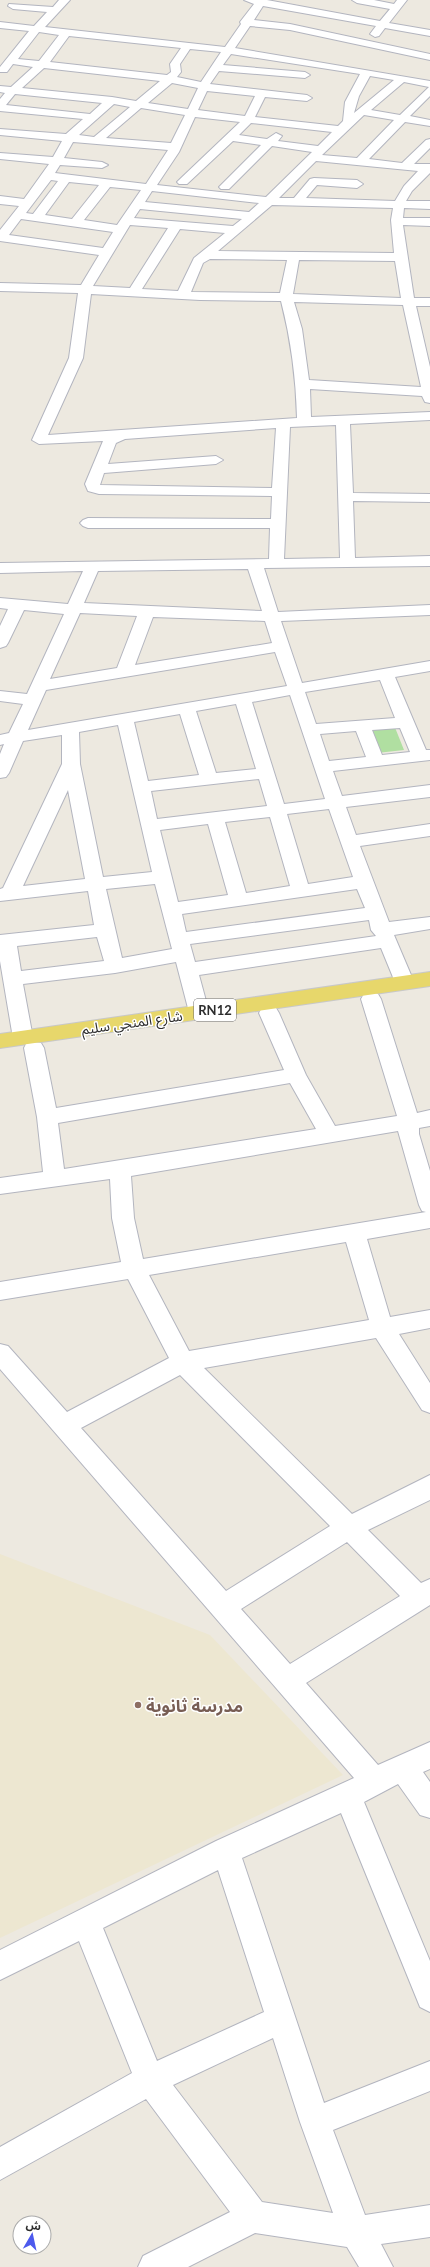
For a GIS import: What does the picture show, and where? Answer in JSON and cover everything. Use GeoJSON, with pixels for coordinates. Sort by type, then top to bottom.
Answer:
{"type":"FeatureCollection","features":[{"type":"Feature","properties":{"kind":"main road","name":"شارع المنجي سليم"},"geometry":{"type":"LineString","coordinates":[[0,1053],[28,1043],[199,1012],[430,979]]}},
{"type":"Feature","properties":{"kind":"main road","name":"شارع المنجي سليم"},"geometry":{"type":"LineString","coordinates":[[0,1041],[28,1043],[430,991]]}},
{"type":"Feature","properties":{"kind":"street"},"geometry":{"type":"LineString","coordinates":[[0,74],[37,29],[65,0]]}},
{"type":"Feature","properties":{"kind":"street"},"geometry":{"type":"LineString","coordinates":[[390,76],[414,54],[430,34],[257,0],[245,22],[204,86],[175,147],[138,205],[123,225],[85,289],[76,358],[39,440],[117,436],[283,423],[430,416]]}},
{"type":"Feature","properties":{"kind":"street"},"geometry":{"type":"LineString","coordinates":[[310,10],[318,0]]}},
{"type":"Feature","properties":{"kind":"street"},"geometry":{"type":"LineString","coordinates":[[357,0],[399,4]]}},
{"type":"Feature","properties":{"kind":"street"},"geometry":{"type":"LineString","coordinates":[[0,36],[3,25],[14,3],[55,10]]}},
{"type":"Feature","properties":{"kind":"street"},"geometry":{"type":"LineString","coordinates":[[354,70],[383,24],[399,4]]}},
{"type":"Feature","properties":{"kind":"street"},"geometry":{"type":"LineString","coordinates":[[245,22],[282,26],[328,35],[364,52],[414,54],[430,57]]}},
{"type":"Feature","properties":{"kind":"street"},"geometry":{"type":"LineString","coordinates":[[3,25],[227,50],[367,72],[430,84]]}},
{"type":"Feature","properties":{"kind":"street"},"geometry":{"type":"LineString","coordinates":[[0,107],[14,90],[42,65],[66,32]]}},
{"type":"Feature","properties":{"kind":"street"},"geometry":{"type":"LineString","coordinates":[[311,63],[328,35]]}},
{"type":"Feature","properties":{"kind":"street"},"geometry":{"type":"LineString","coordinates":[[97,140],[175,74],[171,64],[187,46]]}},
{"type":"Feature","properties":{"kind":"street"},"geometry":{"type":"LineString","coordinates":[[50,55],[66,56]]}},
{"type":"Feature","properties":{"kind":"street"},"geometry":{"type":"LineString","coordinates":[[10,61],[170,79],[204,86],[262,93],[309,94],[290,124],[225,187]]}},
{"type":"Feature","properties":{"kind":"street"},"geometry":{"type":"LineString","coordinates":[[216,68],[318,76],[325,65]]}},
{"type":"Feature","properties":{"kind":"street"},"geometry":{"type":"LineString","coordinates":[[65,95],[88,70]]}},
{"type":"Feature","properties":{"kind":"street"},"geometry":{"type":"LineString","coordinates":[[346,126],[351,102],[367,72]]}},
{"type":"Feature","properties":{"kind":"street"},"geometry":{"type":"LineString","coordinates":[[106,252],[0,237],[48,176],[54,161],[69,138],[122,88],[138,76]]}},
{"type":"Feature","properties":{"kind":"street"},"geometry":{"type":"LineString","coordinates":[[182,295],[198,262],[269,202],[346,126],[402,79]]}},
{"type":"Feature","properties":{"kind":"street"},"geometry":{"type":"LineString","coordinates":[[0,89],[109,100],[248,120],[290,124],[346,126]]}},
{"type":"Feature","properties":{"kind":"street"},"geometry":{"type":"LineString","coordinates":[[361,161],[430,90]]}},
{"type":"Feature","properties":{"kind":"street"},"geometry":{"type":"LineString","coordinates":[[183,182],[248,120],[262,93]]}},
{"type":"Feature","properties":{"kind":"street"},"geometry":{"type":"LineString","coordinates":[[0,107],[92,117]]}},
{"type":"Feature","properties":{"kind":"street"},"geometry":{"type":"LineString","coordinates":[[14,134],[31,111]]}},
{"type":"Feature","properties":{"kind":"street"},"geometry":{"type":"LineString","coordinates":[[363,112],[430,123]]}},
{"type":"Feature","properties":{"kind":"street"},"geometry":{"type":"LineString","coordinates":[[43,136],[60,114]]}},
{"type":"Feature","properties":{"kind":"street"},"geometry":{"type":"LineString","coordinates":[[126,117],[141,119]]}},
{"type":"Feature","properties":{"kind":"street"},"geometry":{"type":"LineString","coordinates":[[171,123],[184,130]]}},
{"type":"Feature","properties":{"kind":"street"},"geometry":{"type":"LineString","coordinates":[[112,128],[127,130]]}},
{"type":"Feature","properties":{"kind":"street"},"geometry":{"type":"LineString","coordinates":[[166,134],[184,130]]}},
{"type":"Feature","properties":{"kind":"street"},"geometry":{"type":"LineString","coordinates":[[0,132],[175,147]]}},
{"type":"Feature","properties":{"kind":"street"},"geometry":{"type":"LineString","coordinates":[[0,141],[22,144],[29,135]]}},
{"type":"Feature","properties":{"kind":"street"},"geometry":{"type":"LineString","coordinates":[[230,137],[269,143],[316,154],[405,166],[429,172],[399,205],[397,221],[401,257],[409,302],[429,395],[303,384]]}},
{"type":"Feature","properties":{"kind":"street"},"geometry":{"type":"LineString","coordinates":[[92,181],[115,142]]}},
{"type":"Feature","properties":{"kind":"street"},"geometry":{"type":"LineString","coordinates":[[405,166],[430,142]]}},
{"type":"Feature","properties":{"kind":"street"},"geometry":{"type":"LineString","coordinates":[[8,157],[54,161],[101,168],[152,182],[269,202],[430,205]]}},
{"type":"Feature","properties":{"kind":"street"},"geometry":{"type":"LineString","coordinates":[[342,203],[356,184],[375,163]]}},
{"type":"Feature","properties":{"kind":"street"},"geometry":{"type":"LineString","coordinates":[[48,176],[108,182],[183,182],[278,192]]}},
{"type":"Feature","properties":{"kind":"street"},"geometry":{"type":"LineString","coordinates":[[37,217],[66,178]]}},
{"type":"Feature","properties":{"kind":"street"},"geometry":{"type":"LineString","coordinates":[[297,202],[314,181],[356,184]]}},
{"type":"Feature","properties":{"kind":"street"},"geometry":{"type":"LineString","coordinates":[[76,222],[108,182]]}},
{"type":"Feature","properties":{"kind":"street"},"geometry":{"type":"LineString","coordinates":[[0,200],[28,203]]}},
{"type":"Feature","properties":{"kind":"street"},"geometry":{"type":"LineString","coordinates":[[138,205],[253,216]]}},
{"type":"Feature","properties":{"kind":"street"},"geometry":{"type":"LineString","coordinates":[[17,215],[76,222],[123,225],[176,224],[237,230]]}},
{"type":"Feature","properties":{"kind":"street"},"geometry":{"type":"LineString","coordinates":[[397,221],[430,222]]}},
{"type":"Feature","properties":{"kind":"street"},"geometry":{"type":"LineString","coordinates":[[134,292],[176,224]]}},
{"type":"Feature","properties":{"kind":"street"},"geometry":{"type":"LineString","coordinates":[[207,255],[401,257]]}},
{"type":"Feature","properties":{"kind":"street"},"geometry":{"type":"LineString","coordinates":[[294,256],[286,297],[295,329],[303,384],[304,422]]}},
{"type":"Feature","properties":{"kind":"street"},"geometry":{"type":"LineString","coordinates":[[0,287],[44,287],[182,295],[286,297],[316,300],[430,302]]}},
{"type":"Feature","properties":{"kind":"street"},"geometry":{"type":"LineString","coordinates":[[343,420],[347,497],[348,563]]}},
{"type":"Feature","properties":{"kind":"street"},"geometry":{"type":"LineString","coordinates":[[276,564],[283,423]]}},
{"type":"Feature","properties":{"kind":"street"},"geometry":{"type":"LineString","coordinates":[[215,490],[217,428]]}},
{"type":"Feature","properties":{"kind":"street"},"geometry":{"type":"LineString","coordinates":[[117,436],[110,441],[92,484],[96,489],[279,492]]}},
{"type":"Feature","properties":{"kind":"street"},"geometry":{"type":"LineString","coordinates":[[98,469],[216,460]]}},
{"type":"Feature","properties":{"kind":"street"},"geometry":{"type":"LineString","coordinates":[[347,497],[430,498]]}},
{"type":"Feature","properties":{"kind":"street"},"geometry":{"type":"LineString","coordinates":[[88,523],[278,524]]}},
{"type":"Feature","properties":{"kind":"street"},"geometry":{"type":"LineString","coordinates":[[0,568],[430,561]]}},
{"type":"Feature","properties":{"kind":"street"},"geometry":{"type":"LineString","coordinates":[[255,565],[349,842],[381,928],[404,982]]}},
{"type":"Feature","properties":{"kind":"street"},"geometry":{"type":"LineString","coordinates":[[0,773],[18,737],[93,566]]}},
{"type":"Feature","properties":{"kind":"street"},"geometry":{"type":"LineString","coordinates":[[0,603],[74,609],[272,616],[430,610]]}},
{"type":"Feature","properties":{"kind":"street"},"geometry":{"type":"LineString","coordinates":[[0,643],[18,605]]}},
{"type":"Feature","properties":{"kind":"street"},"geometry":{"type":"LineString","coordinates":[[124,672],[147,612]]}},
{"type":"Feature","properties":{"kind":"street"},"geometry":{"type":"LineString","coordinates":[[0,696],[37,693],[124,672],[282,646]]}},
{"type":"Feature","properties":{"kind":"street"},"geometry":{"type":"LineString","coordinates":[[0,740],[430,666]]}},
{"type":"Feature","properties":{"kind":"street"},"geometry":{"type":"LineString","coordinates":[[323,767],[425,756],[405,722],[385,673]]}},
{"type":"Feature","properties":{"kind":"street"},"geometry":{"type":"LineString","coordinates":[[242,698],[300,891]]}},
{"type":"Feature","properties":{"kind":"street"},"geometry":{"type":"LineString","coordinates":[[187,709],[209,779]]}},
{"type":"Feature","properties":{"kind":"street"},"geometry":{"type":"LineString","coordinates":[[125,719],[162,877],[199,1012]]}},
{"type":"Feature","properties":{"kind":"street"},"geometry":{"type":"LineString","coordinates":[[311,730],[405,722]]}},
{"type":"Feature","properties":{"kind":"street"},"geometry":{"type":"LineString","coordinates":[[362,725],[376,761]]}},
{"type":"Feature","properties":{"kind":"street"},"geometry":{"type":"LineString","coordinates":[[70,729],[71,764],[105,930],[115,966]]}},
{"type":"Feature","properties":{"kind":"street"},"geometry":{"type":"LineString","coordinates":[[5,894],[71,764]]}},
{"type":"Feature","properties":{"kind":"street"},"geometry":{"type":"LineString","coordinates":[[140,787],[265,772]]}},
{"type":"Feature","properties":{"kind":"street"},"geometry":{"type":"LineString","coordinates":[[150,826],[430,792]]}},
{"type":"Feature","properties":{"kind":"street"},"geometry":{"type":"LineString","coordinates":[[215,817],[238,899]]}},
{"type":"Feature","properties":{"kind":"street"},"geometry":{"type":"LineString","coordinates":[[349,842],[430,830]]}},
{"type":"Feature","properties":{"kind":"street"},"geometry":{"type":"LineString","coordinates":[[5,894],[162,877]]}},
{"type":"Feature","properties":{"kind":"street"},"geometry":{"type":"LineString","coordinates":[[172,909],[364,882]]}},
{"type":"Feature","properties":{"kind":"street"},"geometry":{"type":"LineString","coordinates":[[13,979],[115,966],[184,954],[430,923]]}},
{"type":"Feature","properties":{"kind":"street"},"geometry":{"type":"LineString","coordinates":[[184,954],[381,928]]}},
{"type":"Feature","properties":{"kind":"street"},"geometry":{"type":"LineString","coordinates":[[54,1179],[47,1117],[3,940],[105,930]]}},
{"type":"Feature","properties":{"kind":"street"},"geometry":{"type":"LineString","coordinates":[[371,999],[409,1121],[408,1134],[430,1205]]}},
{"type":"Feature","properties":{"kind":"street"},"geometry":{"type":"LineString","coordinates":[[269,1013],[296,1075],[329,1134]]}},
{"type":"Feature","properties":{"kind":"street"},"geometry":{"type":"LineString","coordinates":[[47,1117],[296,1075]]}},
{"type":"Feature","properties":{"kind":"street"},"geometry":{"type":"LineString","coordinates":[[0,1186],[120,1170],[430,1118]]}},
{"type":"Feature","properties":{"kind":"street"},"geometry":{"type":"LineString","coordinates":[[120,1170],[123,1218],[134,1269],[183,1362],[348,1528],[424,1594],[288,1680]]}},
{"type":"Feature","properties":{"kind":"street"},"geometry":{"type":"LineString","coordinates":[[0,1292],[430,1220]]}},
{"type":"Feature","properties":{"kind":"street"},"geometry":{"type":"LineString","coordinates":[[354,1232],[382,1327],[430,1402]]}},
{"type":"Feature","properties":{"kind":"street"},"geometry":{"type":"LineString","coordinates":[[65,1425],[183,1362],[430,1319]]}},
{"type":"Feature","properties":{"kind":"street"},"geometry":{"type":"LineString","coordinates":[[0,1353],[224,1606],[374,1781]]}},
{"type":"Feature","properties":{"kind":"street"},"geometry":{"type":"LineString","coordinates":[[224,1606],[348,1528],[421,1493],[430,1486]]}},
{"type":"Feature","properties":{"kind":"street"},"geometry":{"type":"LineString","coordinates":[[0,1965],[86,1923],[226,1851],[348,1796],[374,1781],[404,1769],[430,1755]]}},
{"type":"Feature","properties":{"kind":"street"},"geometry":{"type":"LineString","coordinates":[[404,1769],[430,1805]]}},
{"type":"Feature","properties":{"kind":"street"},"geometry":{"type":"LineString","coordinates":[[348,1796],[430,1997]]}},
{"type":"Feature","properties":{"kind":"street"},"geometry":{"type":"LineString","coordinates":[[226,1851],[315,2122],[356,2232],[377,2267]]}},
{"type":"Feature","properties":{"kind":"street"},"geometry":{"type":"LineString","coordinates":[[86,1923],[150,2080],[253,2217]]}},
{"type":"Feature","properties":{"kind":"street"},"geometry":{"type":"LineString","coordinates":[[0,2164],[150,2080],[280,2019]]}},
{"type":"Feature","properties":{"kind":"street"},"geometry":{"type":"LineString","coordinates":[[315,2122],[430,2076]]}},
{"type":"Feature","properties":{"kind":"street"},"geometry":{"type":"LineString","coordinates":[[154,2267],[253,2217],[356,2232],[430,2221]]}},
{"type":"Feature","properties":{"kind":"shaded area","name":"مدرسة ثانوية"},"geometry":{"type":"Polygon","coordinates":[[[0,1554],[210,1635],[343,1775],[0,1938],[0,1554]]]}},
{"type":"Feature","properties":{"kind":"green space"},"geometry":{"type":"Polygon","coordinates":[[[394,725],[404,750],[377,753],[367,728],[394,725]]]}},
{"type":"Feature","properties":{"kind":"place","name":"مدرسة ثانوية"},"geometry":{"type":"Point","coordinates":[138,1705]}}]}
